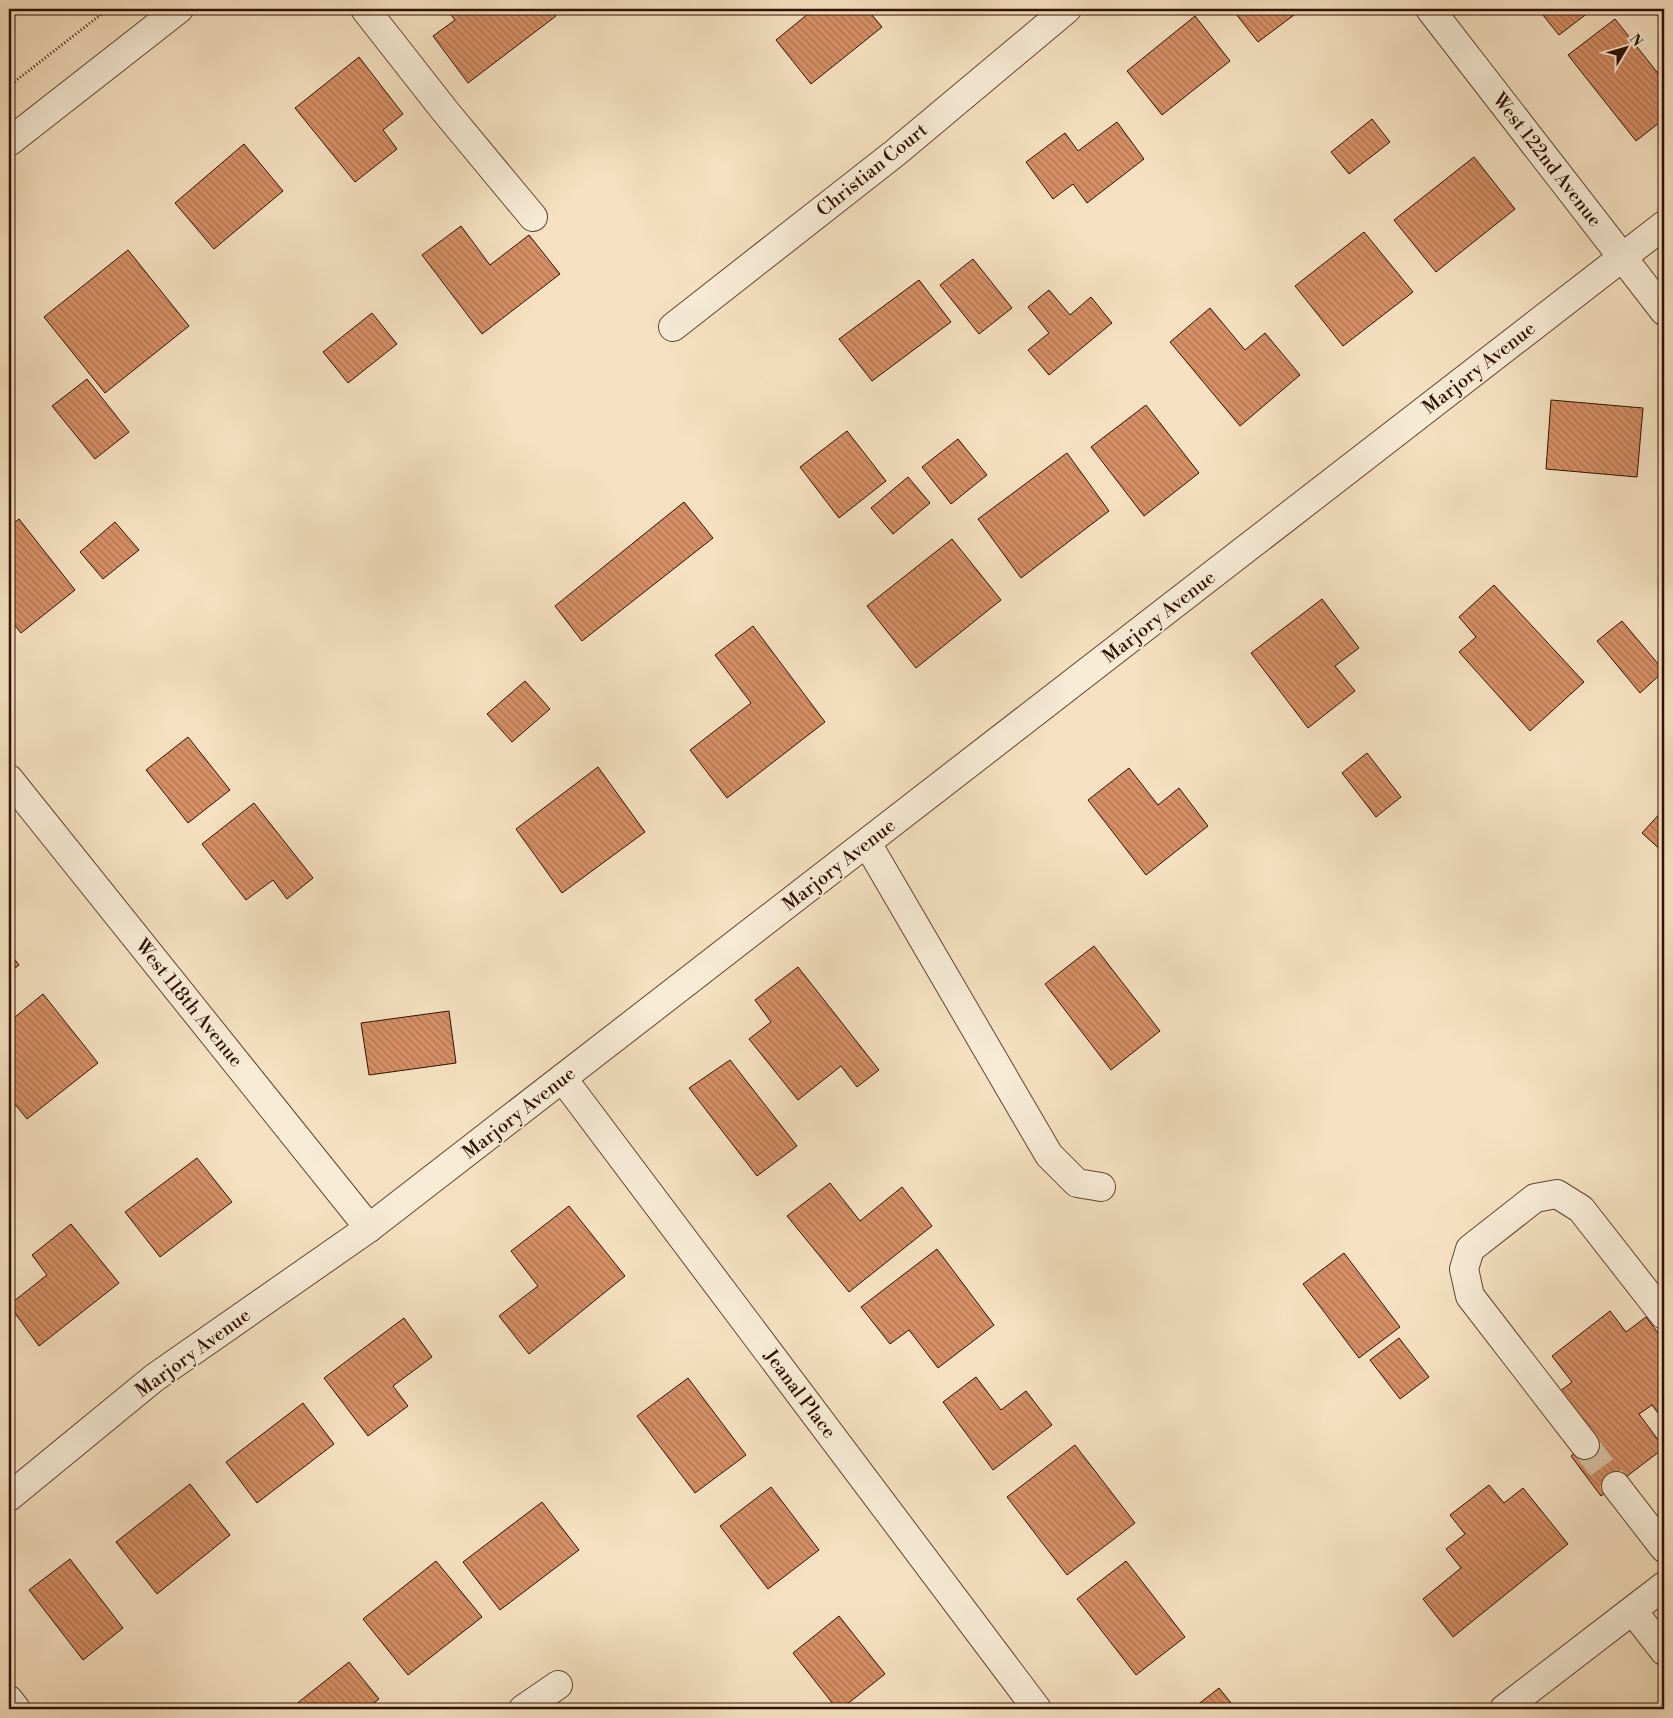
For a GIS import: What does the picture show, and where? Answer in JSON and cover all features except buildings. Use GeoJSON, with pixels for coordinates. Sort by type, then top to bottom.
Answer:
{"type":"FeatureCollection","features":[{"type":"Feature","properties":{"kind":"street"},"geometry":{"type":"LineString","coordinates":[[9,142],[178,9]]}},
{"type":"Feature","properties":{"kind":"street"},"geometry":{"type":"LineString","coordinates":[[365,9],[445,111],[534,217]]}},
{"type":"Feature","properties":{"kind":"street","name":"Christian Court"},"geometry":{"type":"LineString","coordinates":[[673,327],[895,153],[1067,9]]}},
{"type":"Feature","properties":{"kind":"street","name":"West 122nd Avenue"},"geometry":{"type":"LineString","coordinates":[[1430,9],[1664,310]]}},
{"type":"Feature","properties":{"kind":"street","name":"Marjory Avenue"},"geometry":{"type":"LineString","coordinates":[[9,1498],[154,1378],[370,1228],[1664,225]]}},
{"type":"Feature","properties":{"kind":"street","name":"West 118th Avenue"},"geometry":{"type":"LineString","coordinates":[[9,779],[370,1228]]}},
{"type":"Feature","properties":{"kind":"street"},"geometry":{"type":"LineString","coordinates":[[867,843],[1049,1155],[1077,1183],[1101,1187]]}},
{"type":"Feature","properties":{"kind":"street","name":"Jeanal Place"},"geometry":{"type":"LineString","coordinates":[[562,1079],[1037,1709]]}},
{"type":"Feature","properties":{"kind":"street"},"geometry":{"type":"LineString","coordinates":[[1585,1445],[1470,1296],[1464,1269],[1470,1249],[1535,1198],[1557,1194],[1581,1210],[1664,1315]]}},
{"type":"Feature","properties":{"kind":"street"},"geometry":{"type":"LineString","coordinates":[[1616,1486],[1664,1548]]}},
{"type":"Feature","properties":{"kind":"street"},"geometry":{"type":"LineString","coordinates":[[1504,1709],[1664,1586]]}},
{"type":"Feature","properties":{"kind":"street"},"geometry":{"type":"LineString","coordinates":[[1633,1611],[1664,1651]]}},
{"type":"Feature","properties":{"kind":"street"},"geometry":{"type":"LineString","coordinates":[[523,1709],[558,1685]]}},
{"type":"Feature","properties":{"kind":"street"},"geometry":{"type":"LineString","coordinates":[[9,1700],[16,1709]]}},
{"type":"Feature","properties":{"kind":"path"},"geometry":{"type":"LineString","coordinates":[[9,86],[108,9]]}},
{"type":"Feature","properties":{"kind":"tunnel"},"geometry":{"type":"LineString","coordinates":[[1585,1445],[1616,1486]]}}]}
